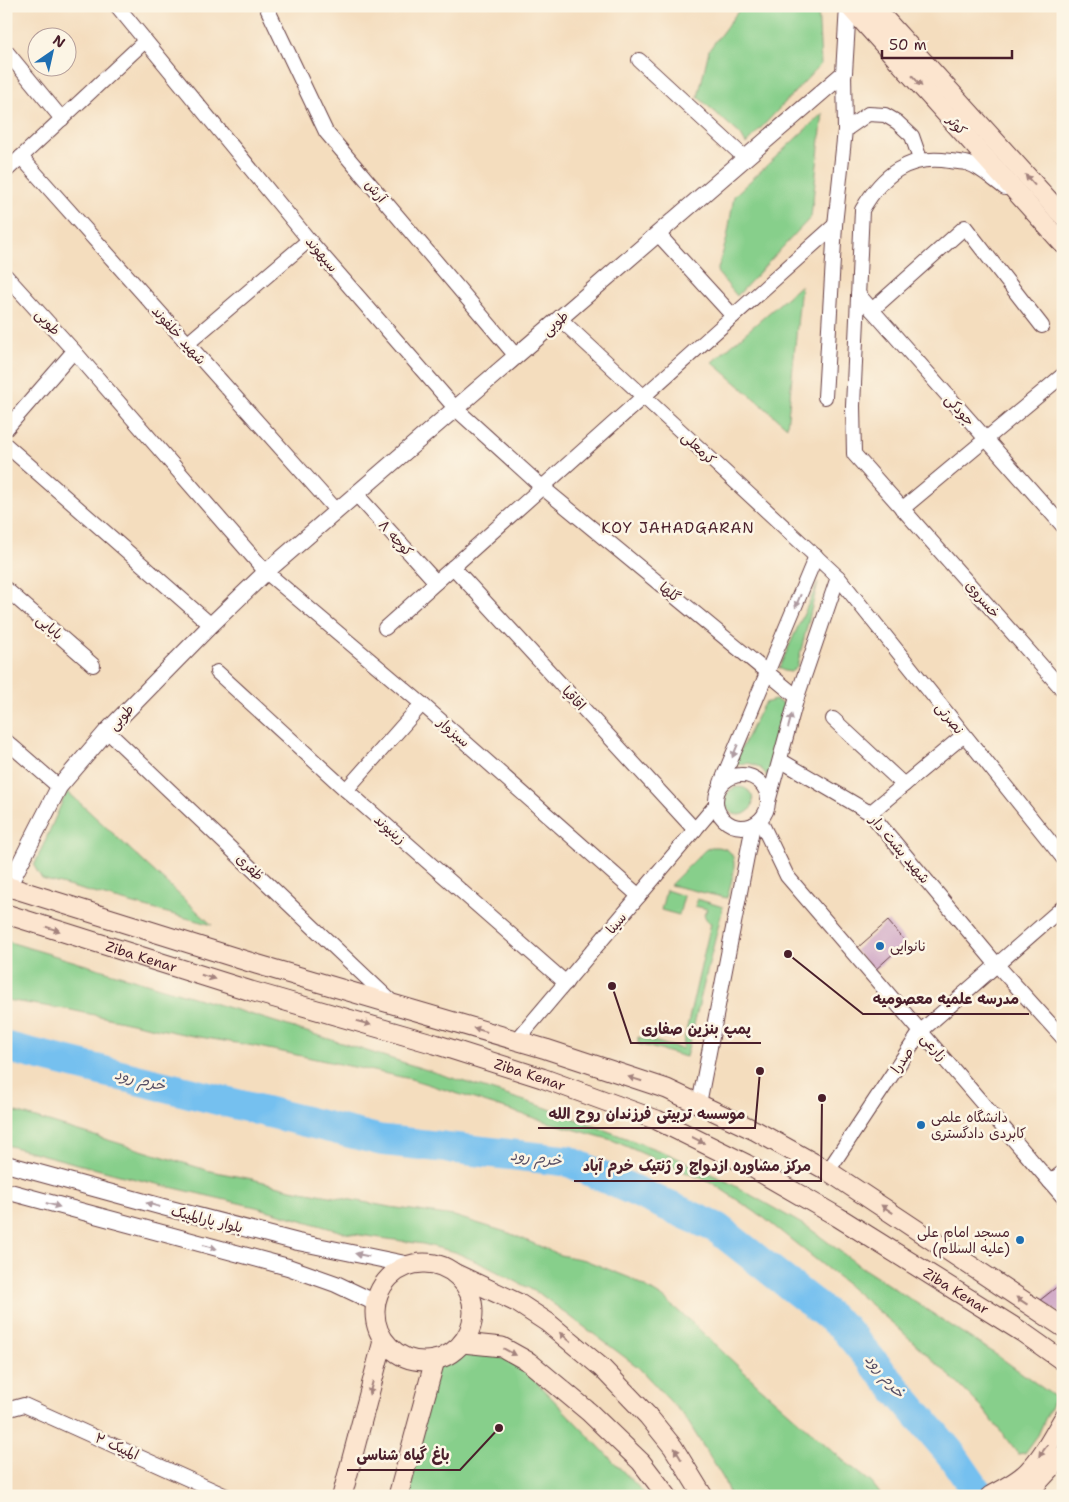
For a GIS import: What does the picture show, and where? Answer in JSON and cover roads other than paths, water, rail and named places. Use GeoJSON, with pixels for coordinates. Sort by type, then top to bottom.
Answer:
{"type":"FeatureCollection","features":[{"type":"Feature","properties":{"kind":"main road","name":"کوثر"},"geometry":{"type":"LineString","coordinates":[[849,6],[1063,244]]}},
{"type":"Feature","properties":{"kind":"main road","name":"کوثر"},"geometry":{"type":"LineString","coordinates":[[873,6],[1063,216]]}},
{"type":"Feature","properties":{"kind":"main road","name":"Ziba Kenar"},"geometry":{"type":"LineString","coordinates":[[7,888],[256,964],[517,1040],[667,1089],[756,1131],[828,1171],[1063,1327]]}},
{"type":"Feature","properties":{"kind":"main road","name":"Ziba Kenar"},"geometry":{"type":"LineString","coordinates":[[6,914],[251,991],[435,1044],[542,1078],[657,1120],[762,1173],[838,1218],[1022,1332],[1063,1361]]}},
{"type":"Feature","properties":{"kind":"main road"},"geometry":{"type":"LineString","coordinates":[[657,1120],[667,1089]]}},
{"type":"Feature","properties":{"kind":"main road"},"geometry":{"type":"LineString","coordinates":[[454,1273],[465,1285],[471,1299],[473,1314],[470,1329],[462,1343],[450,1354],[435,1360],[420,1361],[406,1358],[394,1351],[384,1341],[376,1327],[374,1311],[377,1296],[384,1282],[396,1271],[410,1265],[425,1263],[441,1266],[518,1303],[547,1322],[602,1368],[648,1416],[673,1447],[703,1496]]}},
{"type":"Feature","properties":{"kind":"main road"},"geometry":{"type":"LineString","coordinates":[[1022,1332],[1063,1373]]}},
{"type":"Feature","properties":{"kind":"main road"},"geometry":{"type":"LineString","coordinates":[[342,1496],[384,1341]]}},
{"type":"Feature","properties":{"kind":"main road"},"geometry":{"type":"LineString","coordinates":[[462,1343],[502,1347],[529,1362],[589,1412],[641,1462],[667,1496]]}},
{"type":"Feature","properties":{"kind":"main road"},"geometry":{"type":"LineString","coordinates":[[398,1496],[435,1360]]}},
{"type":"Feature","properties":{"kind":"main road"},"geometry":{"type":"LineString","coordinates":[[1023,1490],[1030,1470],[1050,1442],[1063,1419]]}},
{"type":"Feature","properties":{"kind":"main road"},"geometry":{"type":"LineString","coordinates":[[990,1496],[1023,1490],[1063,1455]]}},
{"type":"Feature","properties":{"kind":"street","name":"سپهوند"},"geometry":{"type":"LineString","coordinates":[[117,6],[309,240],[456,409],[542,487]]}},
{"type":"Feature","properties":{"kind":"street","name":"آرش"},"geometry":{"type":"LineString","coordinates":[[266,6],[326,132],[516,356]]}},
{"type":"Feature","properties":{"kind":"street"},"geometry":{"type":"LineString","coordinates":[[826,397],[835,225],[845,130],[844,73],[849,6]]}},
{"type":"Feature","properties":{"kind":"street"},"geometry":{"type":"LineString","coordinates":[[6,171],[145,41]]}},
{"type":"Feature","properties":{"kind":"street"},"geometry":{"type":"LineString","coordinates":[[6,51],[62,119]]}},
{"type":"Feature","properties":{"kind":"street"},"geometry":{"type":"LineString","coordinates":[[639,60],[746,158]]}},
{"type":"Feature","properties":{"kind":"street","name":"طوبی"},"geometry":{"type":"LineString","coordinates":[[7,888],[59,787],[107,731],[211,625],[266,572],[844,73]]}},
{"type":"Feature","properties":{"kind":"street"},"geometry":{"type":"LineString","coordinates":[[845,130],[868,114],[884,115],[898,122],[912,136],[920,160]]}},
{"type":"Feature","properties":{"kind":"street","name":"شهید خلفوند"},"geometry":{"type":"LineString","coordinates":[[21,157],[337,511]]}},
{"type":"Feature","properties":{"kind":"street"},"geometry":{"type":"LineString","coordinates":[[858,294],[862,210],[872,192],[904,165],[920,160],[940,159],[970,164],[1032,208]]}},
{"type":"Feature","properties":{"kind":"street"},"geometry":{"type":"LineString","coordinates":[[385,628],[835,225]]}},
{"type":"Feature","properties":{"kind":"street"},"geometry":{"type":"LineString","coordinates":[[872,310],[965,227],[1042,326]]}},
{"type":"Feature","properties":{"kind":"street"},"geometry":{"type":"LineString","coordinates":[[658,234],[733,316]]}},
{"type":"Feature","properties":{"kind":"street"},"geometry":{"type":"LineString","coordinates":[[187,344],[309,240]]}},
{"type":"Feature","properties":{"kind":"street","name":"طوبی"},"geometry":{"type":"LineString","coordinates":[[6,276],[74,351],[266,572]]}},
{"type":"Feature","properties":{"kind":"street","name":"جودکی"},"geometry":{"type":"LineString","coordinates":[[858,294],[1063,526]]}},
{"type":"Feature","properties":{"kind":"street","name":"خسروی"},"geometry":{"type":"LineString","coordinates":[[858,294],[853,406],[854,454],[1063,690]]}},
{"type":"Feature","properties":{"kind":"street","name":"کرمعلی"},"geometry":{"type":"LineString","coordinates":[[560,319],[838,577]]}},
{"type":"Feature","properties":{"kind":"street"},"geometry":{"type":"LineString","coordinates":[[6,429],[74,351]]}},
{"type":"Feature","properties":{"kind":"street"},"geometry":{"type":"LineString","coordinates":[[902,509],[1063,375]]}},
{"type":"Feature","properties":{"kind":"street"},"geometry":{"type":"LineString","coordinates":[[6,445],[211,625]]}},
{"type":"Feature","properties":{"kind":"street","name":"گلها"},"geometry":{"type":"LineString","coordinates":[[542,487],[797,697]]}},
{"type":"Feature","properties":{"kind":"street","name":"کوچه ۸"},"geometry":{"type":"LineString","coordinates":[[356,494],[436,582]]}},
{"type":"Feature","properties":{"kind":"street"},"geometry":{"type":"LineString","coordinates":[[757,823],[744,828],[734,827],[725,822],[715,806],[715,795],[768,674],[816,556]]}},
{"type":"Feature","properties":{"kind":"street","name":"اقاقیا"},"geometry":{"type":"LineString","coordinates":[[453,567],[695,830]]}},
{"type":"Feature","properties":{"kind":"street","name":"سبزوار"},"geometry":{"type":"LineString","coordinates":[[266,572],[422,704],[639,896]]}},
{"type":"Feature","properties":{"kind":"street"},"geometry":{"type":"LineString","coordinates":[[699,1104],[757,823],[766,812],[797,697],[838,577]]}},
{"type":"Feature","properties":{"kind":"street","name":"نصرتی"},"geometry":{"type":"LineString","coordinates":[[838,577],[1063,858]]}},
{"type":"Feature","properties":{"kind":"street","name":"بابایی"},"geometry":{"type":"LineString","coordinates":[[6,589],[93,666]]}},
{"type":"Feature","properties":{"kind":"street","name":"زینیوند"},"geometry":{"type":"LineString","coordinates":[[217,672],[346,790],[566,983]]}},
{"type":"Feature","properties":{"kind":"street"},"geometry":{"type":"LineString","coordinates":[[346,790],[422,704]]}},
{"type":"Feature","properties":{"kind":"street"},"geometry":{"type":"LineString","coordinates":[[833,719],[904,785]]}},
{"type":"Feature","properties":{"kind":"street","name":"ظفری"},"geometry":{"type":"LineString","coordinates":[[107,731],[393,1004]]}},
{"type":"Feature","properties":{"kind":"street"},"geometry":{"type":"LineString","coordinates":[[870,813],[964,735]]}},
{"type":"Feature","properties":{"kind":"street"},"geometry":{"type":"LineString","coordinates":[[6,741],[59,787]]}},
{"type":"Feature","properties":{"kind":"street","name":"شهید پشت دار"},"geometry":{"type":"LineString","coordinates":[[780,760],[870,813],[997,966],[1063,1038]]}},
{"type":"Feature","properties":{"kind":"street"},"geometry":{"type":"LineString","coordinates":[[721,783],[730,777],[740,774],[752,776],[761,782],[767,791],[768,802]]}},
{"type":"Feature","properties":{"kind":"street","name":"سینا"},"geometry":{"type":"LineString","coordinates":[[517,1040],[715,806]]}},
{"type":"Feature","properties":{"kind":"street","name":"زارعی"},"geometry":{"type":"LineString","coordinates":[[757,823],[786,876],[1063,1197]]}},
{"type":"Feature","properties":{"kind":"street","name":"صدرا"},"geometry":{"type":"LineString","coordinates":[[828,1171],[920,1031],[1063,907]]}},
{"type":"Feature","properties":{"kind":"street","name":"بلوار پارالمپیک"},"geometry":{"type":"LineString","coordinates":[[6,1164],[298,1242],[410,1265]]}},
{"type":"Feature","properties":{"kind":"street"},"geometry":{"type":"LineString","coordinates":[[1050,1182],[1063,1172]]}},
{"type":"Feature","properties":{"kind":"street","name":"بلوار پارالمپیک"},"geometry":{"type":"LineString","coordinates":[[6,1191],[288,1267],[342,1287],[376,1303]]}},
{"type":"Feature","properties":{"kind":"street","name":"المپیک ۲"},"geometry":{"type":"LineString","coordinates":[[6,1410],[24,1405],[226,1496]]}},
{"type":"Feature","properties":{"kind":"waterway","name":"خرم رود"},"geometry":{"type":"LineString","coordinates":[[6,1047],[380,1140],[568,1161],[717,1228],[844,1328],[951,1454],[980,1496]]}},
{"type":"Feature","properties":{"kind":"place","name":"نانوایی"},"geometry":{"type":"Point","coordinates":[880,946]}},
{"type":"Feature","properties":{"kind":"place","name":"مدرسه علمیه معصومیه"},"geometry":{"type":"Point","coordinates":[788,954]}},
{"type":"Feature","properties":{"kind":"place","name":"پمپ بنزین صفاری"},"geometry":{"type":"Point","coordinates":[612,986]}},
{"type":"Feature","properties":{"kind":"place","name":"موسسه تربیتی فرزندان روح الله"},"geometry":{"type":"Point","coordinates":[760,1071]}},
{"type":"Feature","properties":{"kind":"place","name":"مرکز مشاوره ازدواج و ژنتیک خرم آباد"},"geometry":{"type":"Point","coordinates":[822,1098]}},
{"type":"Feature","properties":{"kind":"place","name":"دانشگاه علمی کابردی دادگستری"},"geometry":{"type":"Point","coordinates":[921,1125]}},
{"type":"Feature","properties":{"kind":"place","name":"مسجد امام علی (علیه السلام)"},"geometry":{"type":"Point","coordinates":[1020,1240]}},
{"type":"Feature","properties":{"kind":"place","name":"باغ گیاه شناسی"},"geometry":{"type":"Point","coordinates":[499,1428]}},
{"type":"Feature","properties":{"kind":"district","name":"KOY JAHADGARAN"},"geometry":{"type":"Point","coordinates":[678,528]}}]}
